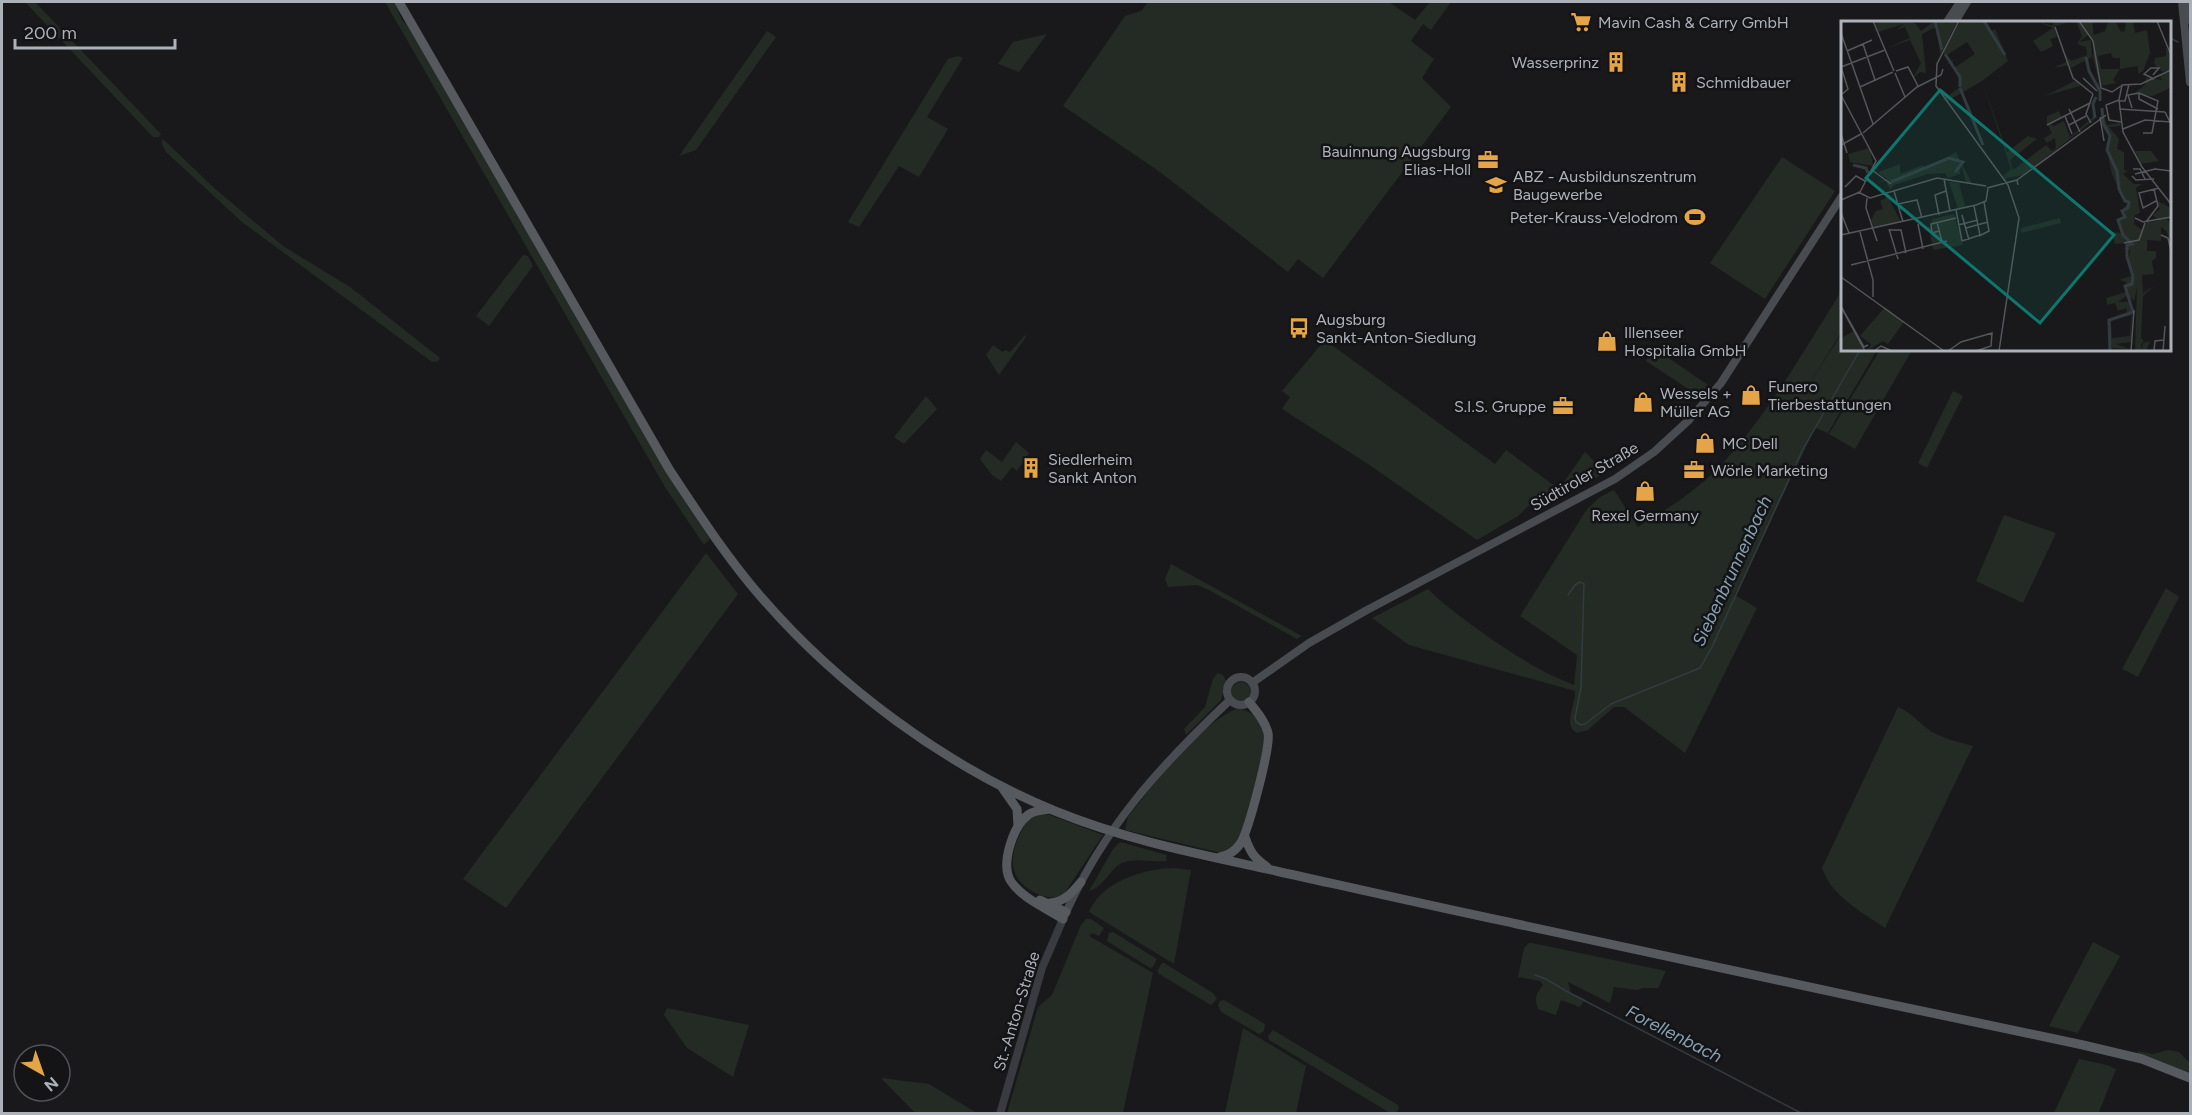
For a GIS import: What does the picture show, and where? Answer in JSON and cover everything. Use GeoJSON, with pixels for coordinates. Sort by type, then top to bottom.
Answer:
{"type":"FeatureCollection","features":[{"type":"Feature","properties":{"kind":"main road"},"geometry":{"type":"LineString","coordinates":[[399,2],[669,469],[714,537],[762,598],[813,652],[916,735],[999,784],[1051,809],[1147,843],[2083,1045],[2142,1059],[2190,1078]]}},
{"type":"Feature","properties":{"kind":"main road"},"geometry":{"type":"LineString","coordinates":[[1948,21],[1960,2]]}},
{"type":"Feature","properties":{"kind":"main road"},"geometry":{"type":"LineString","coordinates":[[1956,21],[1967,2]]}},
{"type":"Feature","properties":{"kind":"main road"},"geometry":{"type":"LineString","coordinates":[[2182,2],[2190,82]]}},
{"type":"Feature","properties":{"kind":"main road"},"geometry":{"type":"LineString","coordinates":[[2188,2],[2190,20]]}},
{"type":"Feature","properties":{"kind":"main road","name":"Südtiroler Straße"},"geometry":{"type":"LineString","coordinates":[[1252,683],[1285,658],[1338,627],[1603,486],[1654,452],[1689,420],[1721,383],[1841,198]]}},
{"type":"Feature","properties":{"kind":"main road"},"geometry":{"type":"LineString","coordinates":[[1242,677],[1252,683],[1254,692],[1249,702],[1239,705],[1230,700],[1227,690],[1231,681],[1242,677]]}},
{"type":"Feature","properties":{"kind":"main road"},"geometry":{"type":"LineString","coordinates":[[1063,919],[1081,882],[1120,819],[1183,744],[1230,700]]}},
{"type":"Feature","properties":{"kind":"main road"},"geometry":{"type":"LineString","coordinates":[[1215,859],[1234,851],[1245,837],[1267,751],[1269,735],[1264,721],[1249,702]]}},
{"type":"Feature","properties":{"kind":"main road"},"geometry":{"type":"LineString","coordinates":[[999,784],[1017,809],[1018,828]]}},
{"type":"Feature","properties":{"kind":"main road"},"geometry":{"type":"LineString","coordinates":[[1051,809],[1029,814],[1018,828],[1007,854],[1008,873],[1016,888],[1063,919]]}},
{"type":"Feature","properties":{"kind":"main road"},"geometry":{"type":"LineString","coordinates":[[1245,837],[1254,858],[1271,870]]}},
{"type":"Feature","properties":{"kind":"main road"},"geometry":{"type":"LineString","coordinates":[[1026,896],[1050,903],[1067,898],[1081,882]]}},
{"type":"Feature","properties":{"kind":"main road"},"geometry":{"type":"LineString","coordinates":[[1050,903],[1063,919]]}},
{"type":"Feature","properties":{"kind":"street","name":"St.-Anton-Straße"},"geometry":{"type":"LineString","coordinates":[[1000,1113],[1042,968],[1063,919]]}},
{"type":"Feature","properties":{"kind":"shaded area"},"geometry":{"type":"Polygon","coordinates":[[[25,2],[35,2],[161,134],[159,137],[153,137],[150,134],[25,2]]]}},
{"type":"Feature","properties":{"kind":"shaded area"},"geometry":{"type":"Polygon","coordinates":[[[385,2],[394,2],[402,20],[408,26],[679,493],[710,539],[704,545],[665,487],[385,2]]]}},
{"type":"Feature","properties":{"kind":"shaded area"},"geometry":{"type":"Polygon","coordinates":[[[1148,2],[1389,2],[1415,20],[1430,2],[1451,2],[1431,30],[1423,24],[1411,41],[1434,59],[1422,78],[1451,107],[1323,278],[1298,259],[1288,272],[1160,172],[1063,106],[1125,16],[1141,11],[1148,2]]]}},
{"type":"Feature","properties":{"kind":"shaded area"},"geometry":{"type":"Polygon","coordinates":[[[767,31],[776,37],[696,150],[679,156],[767,31]]]}},
{"type":"Feature","properties":{"kind":"shaded area"},"geometry":{"type":"Polygon","coordinates":[[[1047,34],[1019,72],[998,64],[1013,42],[1047,34]]]}},
{"type":"Feature","properties":{"kind":"shaded area"},"geometry":{"type":"Polygon","coordinates":[[[958,56],[963,58],[927,117],[948,129],[919,177],[899,166],[859,227],[848,222],[948,59],[958,56]]]}},
{"type":"Feature","properties":{"kind":"shaded area"},"geometry":{"type":"Polygon","coordinates":[[[163,139],[213,187],[283,246],[350,287],[440,358],[438,361],[432,362],[242,222],[166,152],[161,142],[163,139]]]}},
{"type":"Feature","properties":{"kind":"shaded area"},"geometry":{"type":"Polygon","coordinates":[[[1782,157],[1835,191],[1765,299],[1710,263],[1782,157]]]}},
{"type":"Feature","properties":{"kind":"shaded area"},"geometry":{"type":"Polygon","coordinates":[[[523,255],[528,256],[533,266],[489,326],[476,316],[523,255]]]}},
{"type":"Feature","properties":{"kind":"shaded area"},"geometry":{"type":"Polygon","coordinates":[[[1841,292],[1841,333],[1808,386],[1841,335],[1841,351],[1876,351],[1828,433],[1815,428],[1735,595],[1757,608],[1685,753],[1624,707],[1614,707],[1588,730],[1577,733],[1570,725],[1575,691],[1409,645],[1372,618],[1428,589],[1458,614],[1512,652],[1536,667],[1574,685],[1577,655],[1520,616],[1587,509],[1600,497],[1614,490],[1638,527],[1669,508],[1716,470],[1734,450],[1768,406],[1841,292]]]}},
{"type":"Feature","properties":{"kind":"shaded area"},"geometry":{"type":"Polygon","coordinates":[[[1025,335],[1026,337],[999,375],[986,355],[993,345],[1003,352],[1005,350],[1010,352],[1025,335]]]}},
{"type":"Feature","properties":{"kind":"shaded area"},"geometry":{"type":"Polygon","coordinates":[[[1325,340],[1495,464],[1506,450],[1559,489],[1585,452],[1596,465],[1599,476],[1552,501],[1532,504],[1518,516],[1477,540],[1368,464],[1282,409],[1290,397],[1282,391],[1325,340]]]}},
{"type":"Feature","properties":{"kind":"shaded area"},"geometry":{"type":"Polygon","coordinates":[[[1654,348],[1708,385],[1699,396],[1646,361],[1654,348]]]}},
{"type":"Feature","properties":{"kind":"shaded area"},"geometry":{"type":"Polygon","coordinates":[[[1879,351],[1911,351],[1855,449],[1829,434],[1879,351]]]}},
{"type":"Feature","properties":{"kind":"shaded area"},"geometry":{"type":"Polygon","coordinates":[[[1953,391],[1963,396],[1927,468],[1918,463],[1953,391]]]}},
{"type":"Feature","properties":{"kind":"shaded area"},"geometry":{"type":"Polygon","coordinates":[[[926,396],[937,409],[904,444],[894,437],[926,396]]]}},
{"type":"Feature","properties":{"kind":"shaded area"},"geometry":{"type":"Polygon","coordinates":[[[1016,442],[1029,453],[1017,471],[1012,467],[1001,481],[992,475],[980,459],[986,450],[1002,462],[1016,442]]]}},
{"type":"Feature","properties":{"kind":"shaded area"},"geometry":{"type":"Polygon","coordinates":[[[2004,515],[2056,533],[2023,603],[1976,581],[2004,515]]]}},
{"type":"Feature","properties":{"kind":"shaded area"},"geometry":{"type":"Polygon","coordinates":[[[706,553],[738,594],[506,908],[463,879],[706,553]]]}},
{"type":"Feature","properties":{"kind":"shaded area"},"geometry":{"type":"Polygon","coordinates":[[[1171,564],[1302,636],[1297,639],[1197,585],[1168,587],[1165,579],[1171,564]]]}},
{"type":"Feature","properties":{"kind":"shaded area"},"geometry":{"type":"Polygon","coordinates":[[[2166,588],[2179,597],[2138,677],[2122,669],[2166,588]]]}},
{"type":"Feature","properties":{"kind":"shaded area"},"geometry":{"type":"Polygon","coordinates":[[[1218,673],[1223,675],[1226,681],[1221,700],[1186,735],[1184,729],[1205,707],[1213,679],[1218,673]]]}},
{"type":"Feature","properties":{"kind":"shaded area"},"geometry":{"type":"Polygon","coordinates":[[[1241,682],[1248,685],[1251,692],[1248,699],[1241,702],[1234,699],[1231,692],[1234,685],[1241,682]]]}},
{"type":"Feature","properties":{"kind":"shaded area"},"geometry":{"type":"Polygon","coordinates":[[[1898,707],[1932,732],[1973,746],[1885,928],[1840,895],[1826,878],[1822,868],[1898,707]]]}},
{"type":"Feature","properties":{"kind":"shaded area"},"geometry":{"type":"Polygon","coordinates":[[[1238,708],[1256,718],[1262,726],[1265,743],[1244,830],[1234,845],[1221,853],[1125,830],[1128,817],[1178,756],[1208,727],[1238,708]]]}},
{"type":"Feature","properties":{"kind":"shaded area"},"geometry":{"type":"Polygon","coordinates":[[[1042,814],[1103,835],[1064,894],[1054,897],[1038,894],[1026,887],[1018,879],[1014,870],[1014,851],[1022,830],[1028,819],[1042,814]]]}},
{"type":"Feature","properties":{"kind":"shaded area"},"geometry":{"type":"Polygon","coordinates":[[[1120,842],[1167,855],[1166,861],[1127,861],[1089,891],[1113,849],[1120,842]]]}},
{"type":"Feature","properties":{"kind":"shaded area"},"geometry":{"type":"Polygon","coordinates":[[[1175,868],[1191,870],[1174,964],[1089,912],[1095,901],[1114,884],[1138,874],[1175,868]]]}},
{"type":"Feature","properties":{"kind":"shaded area"},"geometry":{"type":"Polygon","coordinates":[[[1086,919],[1091,919],[1104,928],[1099,936],[1092,933],[1089,936],[1153,973],[1123,1113],[1007,1113],[1038,1007],[1052,995],[1081,925],[1086,919]]]}},
{"type":"Feature","properties":{"kind":"shaded area"},"geometry":{"type":"Polygon","coordinates":[[[1113,932],[1157,959],[1153,967],[1150,968],[1107,941],[1109,933],[1113,932]]]}},
{"type":"Feature","properties":{"kind":"shaded area"},"geometry":{"type":"Polygon","coordinates":[[[2093,942],[2120,956],[2078,1033],[2049,1026],[2093,942]]]}},
{"type":"Feature","properties":{"kind":"shaded area"},"geometry":{"type":"Polygon","coordinates":[[[1529,943],[1666,971],[1658,988],[1637,990],[1614,987],[1610,1003],[1568,982],[1571,993],[1585,999],[1580,1007],[1561,1000],[1556,1015],[1538,1009],[1536,996],[1543,985],[1540,981],[1518,977],[1524,948],[1529,943]]]}},
{"type":"Feature","properties":{"kind":"shaded area"},"geometry":{"type":"Polygon","coordinates":[[[1162,963],[1213,993],[1217,999],[1211,1005],[1159,974],[1157,971],[1162,963]]]}},
{"type":"Feature","properties":{"kind":"shaded area"},"geometry":{"type":"Polygon","coordinates":[[[1224,1000],[1265,1024],[1264,1031],[1259,1034],[1221,1012],[1218,1005],[1224,1000]]]}},
{"type":"Feature","properties":{"kind":"shaded area"},"geometry":{"type":"Polygon","coordinates":[[[667,1008],[749,1025],[733,1077],[687,1048],[664,1015],[667,1008]]]}},
{"type":"Feature","properties":{"kind":"shaded area"},"geometry":{"type":"Polygon","coordinates":[[[1243,1028],[1306,1066],[1296,1113],[1225,1113],[1243,1028]]]}},
{"type":"Feature","properties":{"kind":"shaded area"},"geometry":{"type":"Polygon","coordinates":[[[1273,1030],[1398,1105],[1396,1113],[1390,1113],[1269,1040],[1268,1036],[1273,1030]]]}},
{"type":"Feature","properties":{"kind":"shaded area"},"geometry":{"type":"Polygon","coordinates":[[[2168,1050],[2179,1052],[2190,1063],[2190,1073],[2138,1054],[2137,1051],[2153,1054],[2168,1050]]]}},
{"type":"Feature","properties":{"kind":"shaded area"},"geometry":{"type":"Polygon","coordinates":[[[2079,1059],[2116,1069],[2099,1112],[2054,1113],[2079,1059]]]}},
{"type":"Feature","properties":{"kind":"shaded area"},"geometry":{"type":"Polygon","coordinates":[[[881,1078],[929,1084],[977,1113],[915,1113],[881,1078]]]}},
{"type":"Feature","properties":{"kind":"waterway","name":"Siebenbrunnenbach"},"geometry":{"type":"LineString","coordinates":[[2171,38],[2178,42]]}},
{"type":"Feature","properties":{"kind":"waterway","name":"Siebenbrunnenbach"},"geometry":{"type":"LineString","coordinates":[[1568,595],[1575,585],[1580,582],[1584,584],[1581,688],[1575,718],[1576,722],[1581,725],[1611,704],[1700,668],[1712,647],[1803,449],[1859,351]]}},
{"type":"Feature","properties":{"kind":"waterway","name":"Forellenbach"},"geometry":{"type":"LineString","coordinates":[[1535,975],[1803,1114]]}},
{"type":"Feature","properties":{"kind":"place","name":"Mavin Cash & Carry GmbH"},"geometry":{"type":"Point","coordinates":[1581,22]}},
{"type":"Feature","properties":{"kind":"place","name":"Wasserprinz"},"geometry":{"type":"Point","coordinates":[1616,62]}},
{"type":"Feature","properties":{"kind":"place","name":"Schmidbauer"},"geometry":{"type":"Point","coordinates":[1679,82]}},
{"type":"Feature","properties":{"kind":"place","name":"Bauinnung Augsburg Elias-Holl"},"geometry":{"type":"Point","coordinates":[1488,160]}},
{"type":"Feature","properties":{"kind":"place","name":"ABZ - Ausbildunszentrum Baugewerbe"},"geometry":{"type":"Point","coordinates":[1496,185]}},
{"type":"Feature","properties":{"kind":"place","name":"Peter-Krauss-Velodrom"},"geometry":{"type":"Point","coordinates":[1695,217]}},
{"type":"Feature","properties":{"kind":"place","name":"Augsburg Sankt-Anton-Siedlung"},"geometry":{"type":"Point","coordinates":[1299,328]}},
{"type":"Feature","properties":{"kind":"place","name":"Illenseer Hospitalia GmbH"},"geometry":{"type":"Point","coordinates":[1607,341]}},
{"type":"Feature","properties":{"kind":"place","name":"Funero Tierbestattungen"},"geometry":{"type":"Point","coordinates":[1751,395]}},
{"type":"Feature","properties":{"kind":"place","name":"Wessels + Müller AG"},"geometry":{"type":"Point","coordinates":[1643,402]}},
{"type":"Feature","properties":{"kind":"place","name":"S.I.S. Gruppe"},"geometry":{"type":"Point","coordinates":[1563,406]}},
{"type":"Feature","properties":{"kind":"place","name":"MC Dell"},"geometry":{"type":"Point","coordinates":[1705,443]}},
{"type":"Feature","properties":{"kind":"place","name":"Siedlerheim Sankt Anton"},"geometry":{"type":"Point","coordinates":[1031,468]}},
{"type":"Feature","properties":{"kind":"place","name":"Wörle Marketing"},"geometry":{"type":"Point","coordinates":[1694,470]}},
{"type":"Feature","properties":{"kind":"place","name":"Rexel Germany"},"geometry":{"type":"Point","coordinates":[1645,491]}}]}
